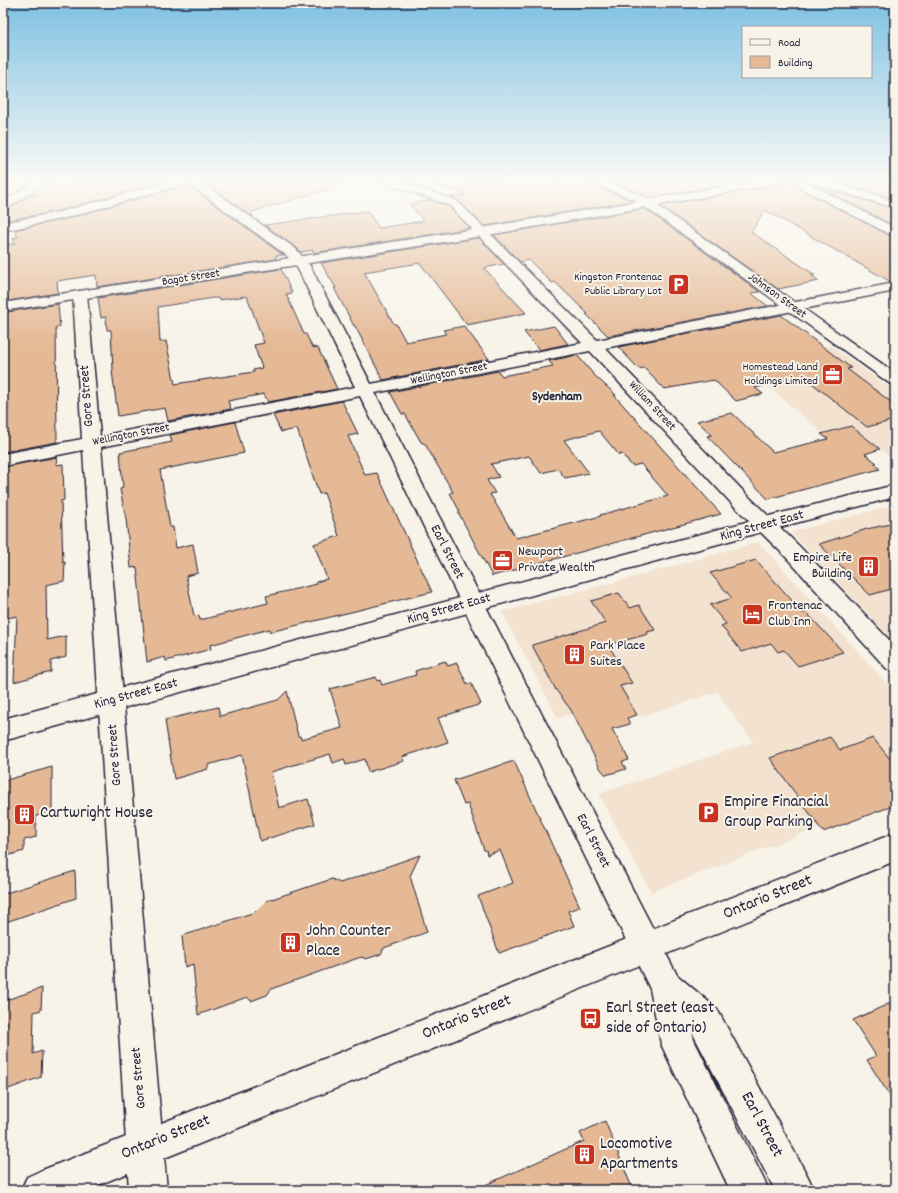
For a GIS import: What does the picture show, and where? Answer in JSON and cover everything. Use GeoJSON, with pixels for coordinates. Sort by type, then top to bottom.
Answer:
{"type":"FeatureCollection","features":[{"type":"Feature","properties":{"kind":"street","name":"Earl Street"},"geometry":{"type":"LineString","coordinates":[[269,236],[292,252],[303,266],[366,390],[666,986],[678,1044],[750,1190]]}},
{"type":"Feature","properties":{"kind":"street","name":"Bagot Street"},"geometry":{"type":"LineString","coordinates":[[3,307],[459,236]]}},
{"type":"Feature","properties":{"kind":"street","name":"William Street"},"geometry":{"type":"LineString","coordinates":[[486,236],[594,345],[792,551],[895,662]]}},
{"type":"Feature","properties":{"kind":"street","name":"Johnson Street"},"geometry":{"type":"LineString","coordinates":[[693,236],[895,380]]}},
{"type":"Feature","properties":{"kind":"street","name":"Wellington Street"},"geometry":{"type":"LineString","coordinates":[[3,460],[895,287]]}},
{"type":"Feature","properties":{"kind":"street","name":"Gore Street"},"geometry":{"type":"LineString","coordinates":[[80,295],[148,1190]]}},
{"type":"Feature","properties":{"kind":"street","name":"King Street East"},"geometry":{"type":"LineString","coordinates":[[3,730],[765,524],[895,491]]}},
{"type":"Feature","properties":{"kind":"street","name":"Ontario Street"},"geometry":{"type":"LineString","coordinates":[[40,1190],[895,847]]}},
{"type":"Feature","properties":{"kind":"street","name":"Earl Street"},"geometry":{"type":"LineString","coordinates":[[666,986],[705,1021],[795,1190]]}},
{"type":"Feature","properties":{"kind":"shaded area"},"geometry":{"type":"Polygon","coordinates":[[[831,346],[895,392],[895,461],[852,425],[821,432],[743,364],[831,346]]]}},
{"type":"Feature","properties":{"kind":"shaded area"},"geometry":{"type":"Polygon","coordinates":[[[895,505],[895,643],[791,532],[895,505]]]}},
{"type":"Feature","properties":{"kind":"shaded area"},"geometry":{"type":"Polygon","coordinates":[[[758,542],[895,692],[895,798],[651,892],[599,794],[753,742],[717,692],[639,717],[626,697],[558,718],[502,612],[758,542]]]}},
{"type":"Feature","properties":{"kind":"building"},"geometry":{"type":"Polygon","coordinates":[[[17,236],[257,236],[283,255],[275,256],[276,259],[97,287],[96,275],[57,281],[58,293],[8,301],[8,296],[3,296],[3,244],[15,244],[13,238],[18,237],[17,236]]]}},
{"type":"Feature","properties":{"kind":"building"},"geometry":{"type":"Polygon","coordinates":[[[280,236],[422,236],[314,253],[313,250],[301,252],[280,236]]]}},
{"type":"Feature","properties":{"kind":"building"},"geometry":{"type":"Polygon","coordinates":[[[495,236],[682,236],[760,292],[751,293],[768,306],[608,336],[555,282],[552,283],[529,260],[520,262],[495,236]]]}},
{"type":"Feature","properties":{"kind":"building"},"geometry":{"type":"Polygon","coordinates":[[[702,236],[756,236],[815,275],[811,275],[819,281],[778,289],[702,236]]]}},
{"type":"Feature","properties":{"kind":"building"},"geometry":{"type":"Polygon","coordinates":[[[810,236],[890,236],[895,238],[895,282],[891,282],[810,236]]]}},
{"type":"Feature","properties":{"kind":"building"},"geometry":{"type":"Polygon","coordinates":[[[479,238],[504,264],[484,268],[526,313],[467,325],[420,263],[364,272],[406,342],[446,334],[443,330],[464,326],[489,359],[383,380],[334,288],[336,288],[321,263],[479,238]]]}},
{"type":"Feature","properties":{"kind":"building"},"geometry":{"type":"Polygon","coordinates":[[[281,269],[292,293],[286,294],[304,334],[306,334],[312,347],[318,348],[337,389],[268,402],[264,394],[228,401],[231,409],[168,421],[165,408],[118,416],[112,371],[111,330],[107,330],[106,317],[101,318],[98,298],[281,269]],[[247,296],[219,300],[218,298],[213,298],[158,307],[160,342],[166,341],[175,384],[254,372],[253,370],[262,368],[254,345],[264,343],[247,296]]]}},
{"type":"Feature","properties":{"kind":"building"},"geometry":{"type":"Polygon","coordinates":[[[58,304],[60,327],[56,327],[57,442],[3,452],[3,339],[6,339],[7,312],[58,304]]]}},
{"type":"Feature","properties":{"kind":"building"},"geometry":{"type":"Polygon","coordinates":[[[781,315],[851,368],[847,369],[895,405],[895,420],[867,427],[803,376],[755,388],[763,394],[736,401],[714,380],[664,389],[644,368],[639,369],[618,347],[781,315]]]}},
{"type":"Feature","properties":{"kind":"building"},"geometry":{"type":"Polygon","coordinates":[[[554,326],[568,344],[539,350],[524,332],[554,326]]]}},
{"type":"Feature","properties":{"kind":"building"},"geometry":{"type":"Polygon","coordinates":[[[577,355],[594,375],[616,395],[614,395],[721,514],[492,576],[458,512],[460,512],[450,493],[453,492],[425,444],[421,442],[405,414],[402,414],[390,392],[498,371],[502,376],[553,366],[549,361],[577,355]],[[599,431],[564,440],[589,473],[565,478],[558,469],[541,473],[529,456],[491,464],[499,477],[487,480],[495,493],[490,494],[516,538],[601,516],[600,515],[668,496],[641,464],[632,466],[622,454],[619,455],[599,431]]]}},
{"type":"Feature","properties":{"kind":"building"},"geometry":{"type":"Polygon","coordinates":[[[342,401],[358,434],[348,436],[365,475],[377,473],[432,592],[270,632],[269,629],[210,645],[211,649],[166,661],[165,657],[147,662],[137,567],[131,568],[126,519],[120,489],[123,488],[120,452],[172,442],[170,435],[235,422],[244,453],[160,470],[170,527],[173,527],[176,548],[193,544],[198,573],[186,576],[194,616],[199,615],[200,620],[268,603],[266,596],[317,584],[316,582],[327,579],[314,544],[339,536],[324,493],[319,494],[297,429],[281,432],[273,415],[342,401]]]}},
{"type":"Feature","properties":{"kind":"building"},"geometry":{"type":"Polygon","coordinates":[[[732,413],[773,452],[828,439],[821,434],[851,426],[880,449],[865,454],[877,463],[874,464],[880,469],[768,499],[707,436],[712,435],[697,421],[732,413]]]}},
{"type":"Feature","properties":{"kind":"building"},"geometry":{"type":"Polygon","coordinates":[[[57,457],[56,465],[63,464],[64,500],[61,501],[63,563],[65,562],[64,581],[46,585],[47,640],[66,636],[66,657],[51,661],[51,672],[14,682],[17,616],[3,619],[3,467],[57,457]]]}},
{"type":"Feature","properties":{"kind":"building","name":"Empire Life Building"},"geometry":{"type":"Polygon","coordinates":[[[895,523],[895,588],[870,595],[819,544],[867,529],[895,523]]]}},
{"type":"Feature","properties":{"kind":"building","name":"Frontenac Club Inn"},"geometry":{"type":"Polygon","coordinates":[[[756,560],[803,613],[806,612],[843,652],[798,666],[784,650],[778,652],[771,643],[742,652],[721,626],[726,624],[710,605],[732,598],[710,573],[756,560]]]}},
{"type":"Feature","properties":{"kind":"building","name":"Park Place Suites"},"geometry":{"type":"Polygon","coordinates":[[[619,593],[630,608],[639,605],[655,630],[647,632],[648,634],[608,645],[632,683],[620,686],[637,715],[627,718],[630,724],[612,729],[629,760],[622,762],[626,769],[606,775],[600,768],[571,710],[556,690],[532,645],[606,623],[591,601],[619,593]]]}},
{"type":"Feature","properties":{"kind":"building"},"geometry":{"type":"Polygon","coordinates":[[[445,661],[448,666],[457,663],[467,684],[471,683],[481,704],[438,718],[448,742],[402,757],[404,761],[368,772],[365,759],[346,765],[344,759],[333,763],[330,754],[271,772],[279,808],[308,799],[315,824],[260,841],[242,755],[208,765],[208,769],[174,779],[165,720],[218,707],[220,716],[278,700],[287,691],[298,736],[300,736],[301,739],[342,728],[330,689],[376,677],[377,681],[380,680],[382,685],[416,675],[415,671],[445,661]]]}},
{"type":"Feature","properties":{"kind":"building"},"geometry":{"type":"Polygon","coordinates":[[[830,737],[840,750],[873,738],[895,765],[895,805],[823,832],[770,758],[830,737]]]}},
{"type":"Feature","properties":{"kind":"building"},"geometry":{"type":"Polygon","coordinates":[[[514,761],[580,907],[568,911],[574,926],[499,953],[478,896],[513,883],[500,850],[487,855],[486,850],[484,850],[468,804],[464,805],[454,780],[514,761]]]}},
{"type":"Feature","properties":{"kind":"building","name":"Cartwright House"},"geometry":{"type":"Polygon","coordinates":[[[52,767],[52,811],[36,816],[36,837],[24,840],[24,851],[3,857],[3,781],[52,767]]]}},
{"type":"Feature","properties":{"kind":"building","name":"John Counter Place"},"geometry":{"type":"Polygon","coordinates":[[[420,855],[410,876],[427,932],[384,948],[381,954],[366,959],[361,957],[271,989],[267,995],[251,1001],[247,997],[198,1015],[193,964],[185,967],[182,936],[255,912],[266,901],[332,879],[340,883],[420,855]]]}},
{"type":"Feature","properties":{"kind":"building"},"geometry":{"type":"Polygon","coordinates":[[[75,871],[76,898],[3,923],[3,894],[75,871]]]}},
{"type":"Feature","properties":{"kind":"building"},"geometry":{"type":"Polygon","coordinates":[[[42,988],[41,1010],[34,1012],[33,1054],[42,1051],[41,1077],[3,1091],[3,1001],[42,988]]]}},
{"type":"Feature","properties":{"kind":"building"},"geometry":{"type":"Polygon","coordinates":[[[895,1001],[895,1104],[867,1060],[876,1056],[853,1020],[895,1001]]]}},
{"type":"Feature","properties":{"kind":"building","name":"Locomotive Apartments"},"geometry":{"type":"Polygon","coordinates":[[[605,1121],[633,1190],[474,1190],[584,1141],[580,1133],[605,1121]]]}},
{"type":"Feature","properties":{"kind":"place","name":"Kingston Frontenac Public Library Lot"},"geometry":{"type":"Point","coordinates":[678,284]}},
{"type":"Feature","properties":{"kind":"place","name":"Homestead Land Holdings Limited"},"geometry":{"type":"Point","coordinates":[833,374]}},
{"type":"Feature","properties":{"kind":"place","name":"Newport Private Wealth"},"geometry":{"type":"Point","coordinates":[503,560]}},
{"type":"Feature","properties":{"kind":"place","name":"Empire Life Building"},"geometry":{"type":"Point","coordinates":[868,566]}},
{"type":"Feature","properties":{"kind":"place","name":"Frontenac Club Inn"},"geometry":{"type":"Point","coordinates":[753,614]}},
{"type":"Feature","properties":{"kind":"place","name":"Park Place Suites"},"geometry":{"type":"Point","coordinates":[575,654]}},
{"type":"Feature","properties":{"kind":"place","name":"Empire Financial Group Parking"},"geometry":{"type":"Point","coordinates":[709,813]}},
{"type":"Feature","properties":{"kind":"place","name":"Cartwright House"},"geometry":{"type":"Point","coordinates":[24,814]}},
{"type":"Feature","properties":{"kind":"place","name":"John Counter Place"},"geometry":{"type":"Point","coordinates":[291,942]}},
{"type":"Feature","properties":{"kind":"place","name":"Earl Street (east side of Ontario)"},"geometry":{"type":"Point","coordinates":[591,1019]}},
{"type":"Feature","properties":{"kind":"place","name":"Locomotive Apartments"},"geometry":{"type":"Point","coordinates":[585,1155]}},
{"type":"Feature","properties":{"kind":"district","name":"Sydenham"},"geometry":{"type":"Point","coordinates":[557,397]}}]}
